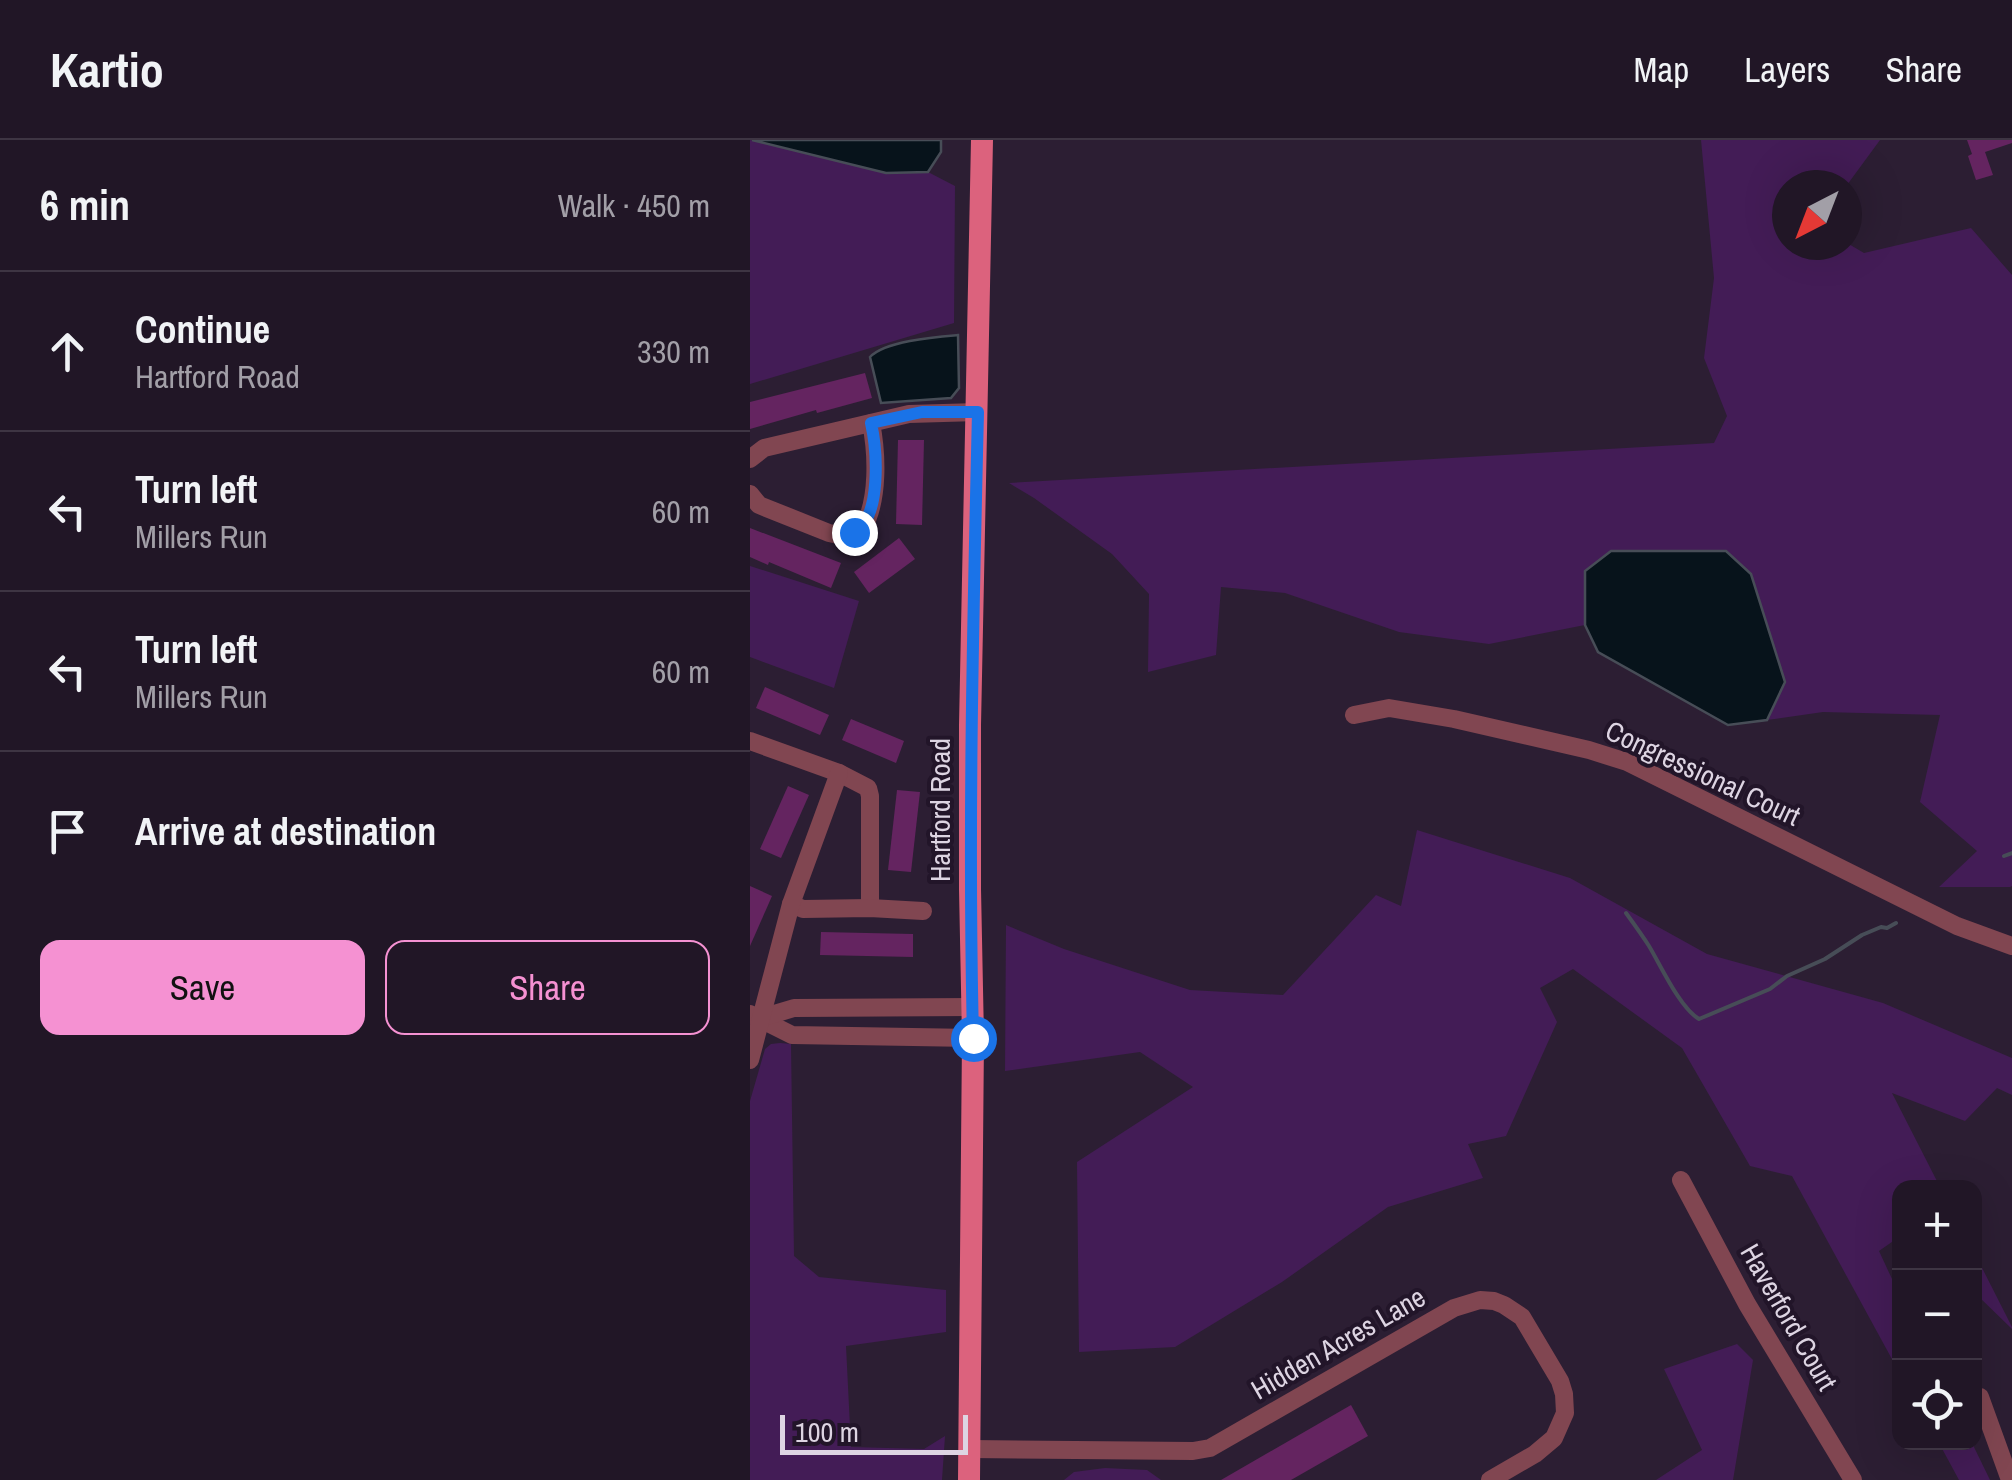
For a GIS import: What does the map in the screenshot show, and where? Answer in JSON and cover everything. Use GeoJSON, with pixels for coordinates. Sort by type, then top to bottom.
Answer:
{"type":"FeatureCollection","features":[{"type":"Feature","properties":{"kind":"main road","name":"Hartford Road"},"geometry":{"type":"LineString","coordinates":[[969,1480],[973,1038],[970,725],[982,140]]}},
{"type":"Feature","properties":{"kind":"street"},"geometry":{"type":"LineString","coordinates":[[750,459],[764,448],[922,412],[978,412]]}},
{"type":"Feature","properties":{"kind":"street"},"geometry":{"type":"LineString","coordinates":[[750,494],[760,505],[829,533],[843,536],[864,528],[874,504],[871,423]]}},
{"type":"Feature","properties":{"kind":"street","name":"Congressional Court"},"geometry":{"type":"LineString","coordinates":[[1354,714],[1389,708],[1454,718],[1627,762],[1957,926],[2012,946]]}},
{"type":"Feature","properties":{"kind":"street"},"geometry":{"type":"LineString","coordinates":[[750,741],[866,785],[870,792],[870,908]]}},
{"type":"Feature","properties":{"kind":"street"},"geometry":{"type":"LineString","coordinates":[[750,1060],[756,1015],[839,773]]}},
{"type":"Feature","properties":{"kind":"street"},"geometry":{"type":"LineString","coordinates":[[791,904],[803,908],[923,911]]}},
{"type":"Feature","properties":{"kind":"street"},"geometry":{"type":"LineString","coordinates":[[756,1015],[794,1008],[972,1007]]}},
{"type":"Feature","properties":{"kind":"street"},"geometry":{"type":"LineString","coordinates":[[756,1015],[792,1036],[973,1038]]}},
{"type":"Feature","properties":{"kind":"street","name":"Haverford Court"},"geometry":{"type":"LineString","coordinates":[[1680,1180],[1747,1304],[1853,1480]]}},
{"type":"Feature","properties":{"kind":"street","name":"Hidden Acres Lane"},"geometry":{"type":"LineString","coordinates":[[970,1448],[1210,1448],[1454,1308],[1470,1302],[1494,1301],[1513,1310],[1529,1326],[1560,1381],[1566,1404],[1560,1428],[1546,1446],[1490,1480]]}},
{"type":"Feature","properties":{"kind":"street"},"geometry":{"type":"LineString","coordinates":[[1982,1402],[2010,1480]]}},
{"type":"Feature","properties":{"kind":"shaded area"},"geometry":{"type":"Polygon","coordinates":[[[750,140],[886,173],[928,172],[955,186],[954,323],[750,384],[750,140]]]}},
{"type":"Feature","properties":{"kind":"shaded area"},"geometry":{"type":"Polygon","coordinates":[[[752,140],[941,140],[941,152],[928,172],[886,173],[752,140]]]}},
{"type":"Feature","properties":{"kind":"shaded area"},"geometry":{"type":"Polygon","coordinates":[[[1701,140],[1880,140],[1858,170],[1772,170],[1772,260],[1862,260],[1862,252],[1971,228],[2012,275],[2010,887],[1939,887],[1977,851],[1920,802],[1940,715],[1823,712],[1767,720],[1785,682],[1585,571],[1585,625],[1489,644],[1399,632],[1285,593],[1221,587],[1216,655],[1148,672],[1149,594],[1112,554],[1009,483],[1714,443],[1727,416],[1704,358],[1714,278],[1701,140]]]}},
{"type":"Feature","properties":{"kind":"shaded area"},"geometry":{"type":"Polygon","coordinates":[[[958,335],[959,388],[951,398],[881,403],[870,357],[898,344],[958,335]]]}},
{"type":"Feature","properties":{"kind":"shaded area"},"geometry":{"type":"Polygon","coordinates":[[[1611,551],[1726,551],[1751,574],[1785,682],[1767,720],[1728,725],[1598,652],[1585,625],[1585,571],[1611,551]]]}},
{"type":"Feature","properties":{"kind":"shaded area"},"geometry":{"type":"Polygon","coordinates":[[[750,566],[859,601],[834,688],[750,657],[750,566]]]}},
{"type":"Feature","properties":{"kind":"shaded area"},"geometry":{"type":"Polygon","coordinates":[[[1417,830],[1570,878],[1707,954],[1883,1003],[2012,1058],[2012,1095],[1997,1088],[1965,1121],[1892,1093],[1936,1180],[1892,1180],[1892,1242],[1879,1251],[1892,1279],[1892,1359],[1792,1176],[1750,1166],[1682,1048],[1573,969],[1540,988],[1557,1022],[1506,1136],[1468,1144],[1483,1178],[1388,1207],[1282,1282],[1175,1347],[1079,1352],[1077,1162],[1193,1087],[1140,1052],[1005,1071],[1006,925],[1064,949],[1190,990],[1283,995],[1376,895],[1401,906],[1417,830]]]}},
{"type":"Feature","properties":{"kind":"shaded area"},"geometry":{"type":"Polygon","coordinates":[[[780,1043],[791,1044],[794,1256],[819,1277],[946,1290],[946,1332],[846,1346],[851,1447],[924,1449],[945,1436],[942,1480],[750,1480],[750,1101],[765,1049],[780,1043]]]}},
{"type":"Feature","properties":{"kind":"shaded area"},"geometry":{"type":"Polygon","coordinates":[[[1982,1268],[2012,1327],[1982,1300],[1982,1268]]]}},
{"type":"Feature","properties":{"kind":"shaded area"},"geometry":{"type":"Polygon","coordinates":[[[1737,1344],[1753,1360],[1733,1480],[1656,1480],[1702,1450],[1664,1369],[1737,1344]]]}},
{"type":"Feature","properties":{"kind":"shaded area"},"geometry":{"type":"Polygon","coordinates":[[[1943,1450],[1975,1450],[1990,1480],[1959,1480],[1943,1450]]]}},
{"type":"Feature","properties":{"kind":"shaded area"},"geometry":{"type":"Polygon","coordinates":[[[1105,1468],[1147,1470],[1161,1480],[1064,1480],[1074,1472],[1105,1468]]]}},
{"type":"Feature","properties":{"kind":"building"},"geometry":{"type":"Polygon","coordinates":[[[1967,140],[2012,143],[1985,152],[1993,175],[1976,180],[1967,140]]]}},
{"type":"Feature","properties":{"kind":"building"},"geometry":{"type":"Polygon","coordinates":[[[865,373],[872,398],[750,429],[750,402],[865,373]]]}},
{"type":"Feature","properties":{"kind":"building"},"geometry":{"type":"Polygon","coordinates":[[[898,440],[924,440],[922,525],[896,524],[898,440]]]}},
{"type":"Feature","properties":{"kind":"building"},"geometry":{"type":"Polygon","coordinates":[[[750,528],[841,563],[831,588],[750,557],[750,528]]]}},
{"type":"Feature","properties":{"kind":"building"},"geometry":{"type":"Polygon","coordinates":[[[899,538],[915,559],[869,593],[854,572],[899,538]]]}},
{"type":"Feature","properties":{"kind":"building"},"geometry":{"type":"Polygon","coordinates":[[[765,687],[829,715],[820,735],[756,708],[765,687]]]}},
{"type":"Feature","properties":{"kind":"building"},"geometry":{"type":"Polygon","coordinates":[[[851,719],[904,741],[896,763],[842,740],[851,719]]]}},
{"type":"Feature","properties":{"kind":"building"},"geometry":{"type":"Polygon","coordinates":[[[788,786],[809,795],[781,858],[760,849],[788,786]]]}},
{"type":"Feature","properties":{"kind":"building"},"geometry":{"type":"Polygon","coordinates":[[[897,790],[920,792],[911,872],[888,870],[897,790]]]}},
{"type":"Feature","properties":{"kind":"building"},"geometry":{"type":"Polygon","coordinates":[[[750,886],[772,896],[750,946],[750,886]]]}},
{"type":"Feature","properties":{"kind":"building"},"geometry":{"type":"Polygon","coordinates":[[[821,932],[913,934],[913,957],[820,955],[821,932]]]}},
{"type":"Feature","properties":{"kind":"building"},"geometry":{"type":"Polygon","coordinates":[[[1351,1405],[1368,1436],[1291,1480],[1221,1480],[1351,1405]]]}},
{"type":"Feature","properties":{"kind":"waterway"},"geometry":{"type":"LineString","coordinates":[[2004,856],[2012,853]]}},
{"type":"Feature","properties":{"kind":"waterway"},"geometry":{"type":"LineString","coordinates":[[1626,913],[1678,996],[1699,1019],[1770,989],[1862,935],[1896,923]]}},
{"type":"Feature","properties":{"kind":"route"},"geometry":{"type":"LineString","coordinates":[[854,532],[864,528],[874,504],[871,423],[922,412],[978,412],[970,725],[973,1038]]}}]}
